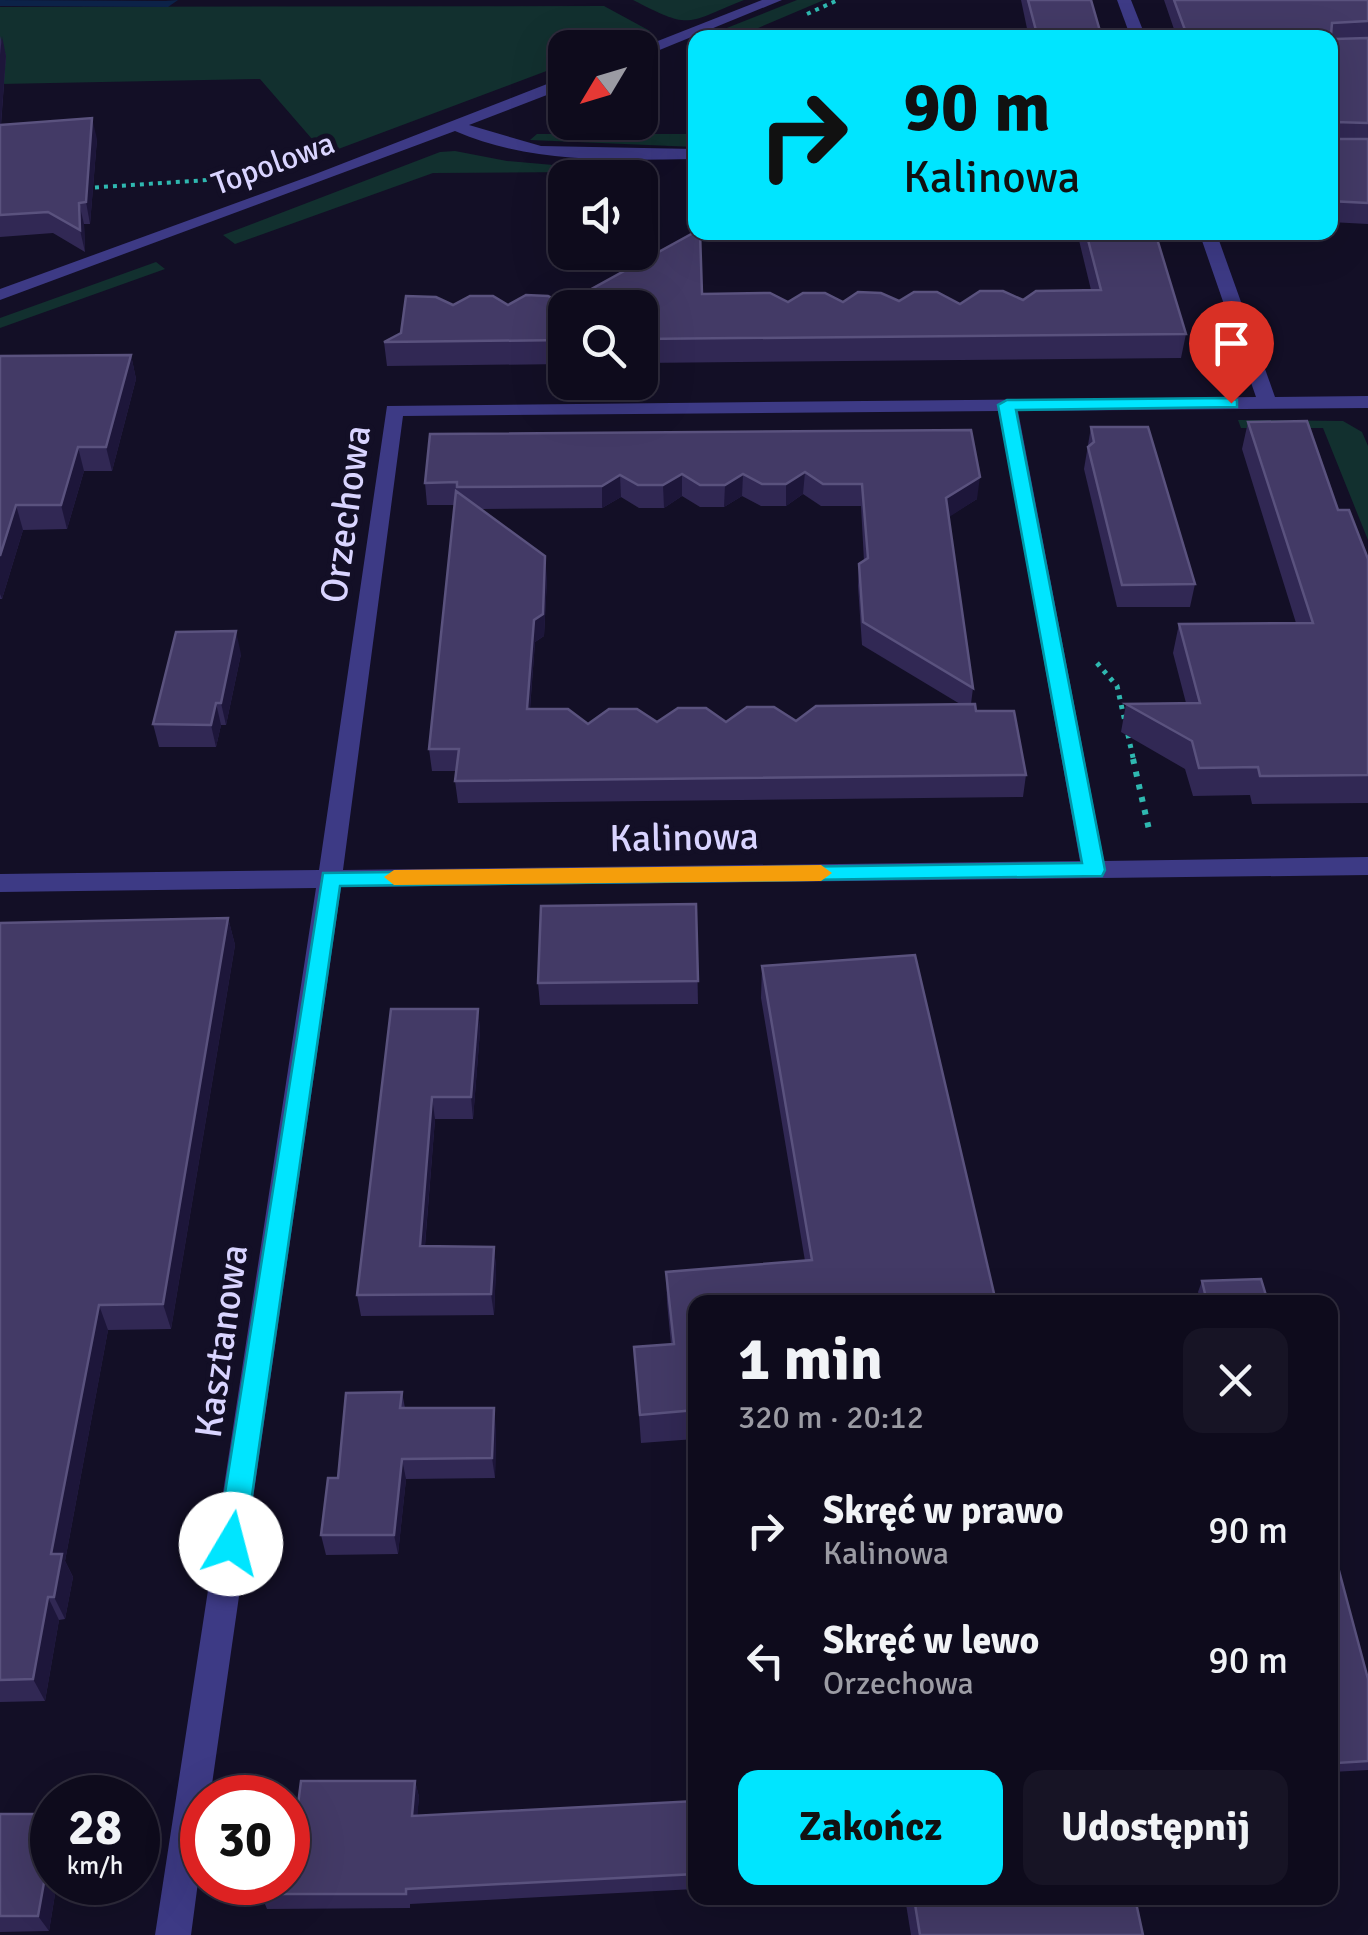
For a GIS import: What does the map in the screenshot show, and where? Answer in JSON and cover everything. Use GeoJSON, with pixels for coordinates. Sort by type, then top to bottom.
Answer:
{"type":"FeatureCollection","features":[{"type":"Feature","properties":{"kind":"street"},"geometry":{"type":"LineString","coordinates":[[699,30],[775,0]]}},
{"type":"Feature","properties":{"kind":"street"},"geometry":{"type":"LineString","coordinates":[[1124,0],[1135,30]]}},
{"type":"Feature","properties":{"kind":"street"},"geometry":{"type":"LineString","coordinates":[[658,46],[688,34]]}},
{"type":"Feature","properties":{"kind":"street","name":"Topolowa"},"geometry":{"type":"LineString","coordinates":[[0,294],[319,179],[548,89]]}},
{"type":"Feature","properties":{"kind":"street"},"geometry":{"type":"LineString","coordinates":[[455,126],[476,136],[548,151],[688,154]]}},
{"type":"Feature","properties":{"kind":"street"},"geometry":{"type":"LineString","coordinates":[[1210,240],[1268,403]]}},
{"type":"Feature","properties":{"kind":"street","name":"Orzechowa"},"geometry":{"type":"LineString","coordinates":[[330,878],[394,410],[1368,402]]}},
{"type":"Feature","properties":{"kind":"street"},"geometry":{"type":"LineString","coordinates":[[1007,405],[1094,870]]}},
{"type":"Feature","properties":{"kind":"street","name":"Kalinowa"},"geometry":{"type":"LineString","coordinates":[[0,883],[1368,866]]}},
{"type":"Feature","properties":{"kind":"street","name":"Kasztanowa"},"geometry":{"type":"LineString","coordinates":[[173,1935],[330,878]]}},
{"type":"Feature","properties":{"kind":"path"},"geometry":{"type":"LineString","coordinates":[[79,188],[217,179]]}},
{"type":"Feature","properties":{"kind":"path"},"geometry":{"type":"LineString","coordinates":[[1092,656],[1117,686],[1150,834],[1160,838]]}},
{"type":"Feature","properties":{"kind":"green space"},"geometry":{"type":"Polygon","coordinates":[[[633,0],[744,0],[698,18],[678,20],[633,0]]]}},
{"type":"Feature","properties":{"kind":"green space"},"geometry":{"type":"Polygon","coordinates":[[[797,0],[824,0],[753,30],[722,30],[797,0]]]}},
{"type":"Feature","properties":{"kind":"green space"},"geometry":{"type":"Polygon","coordinates":[[[604,6],[648,30],[548,30],[548,70],[325,154],[260,79],[0,84],[0,7],[604,6]]]}},
{"type":"Feature","properties":{"kind":"green space"},"geometry":{"type":"Polygon","coordinates":[[[537,134],[548,134],[548,140],[658,140],[658,134],[688,134],[688,147],[530,140],[537,134]]]}},
{"type":"Feature","properties":{"kind":"green space"},"geometry":{"type":"Polygon","coordinates":[[[440,152],[548,165],[548,172],[433,173],[235,244],[223,235],[440,152]]]}},
{"type":"Feature","properties":{"kind":"green space"},"geometry":{"type":"Polygon","coordinates":[[[156,262],[165,269],[0,328],[0,318],[156,262]]]}},
{"type":"Feature","properties":{"kind":"green space"},"geometry":{"type":"Polygon","coordinates":[[[1238,420],[1343,421],[1362,432],[1368,446],[1368,540],[1323,428],[1241,428],[1238,420]]]}},
{"type":"Feature","properties":{"kind":"building"},"geometry":{"type":"Polygon","coordinates":[[[1028,0],[1091,0],[1100,30],[1036,30],[1028,0]]]}},
{"type":"Feature","properties":{"kind":"building"},"geometry":{"type":"Polygon","coordinates":[[[1174,0],[1368,0],[1368,21],[1332,23],[1331,30],[1185,30],[1174,0]]]}},
{"type":"Feature","properties":{"kind":"building"},"geometry":{"type":"Polygon","coordinates":[[[1368,38],[1368,123],[1338,122],[1338,39],[1368,38]]]}},
{"type":"Feature","properties":{"kind":"building"},"geometry":{"type":"Polygon","coordinates":[[[92,118],[86,202],[79,203],[80,230],[48,212],[0,215],[0,125],[92,118]]]}},
{"type":"Feature","properties":{"kind":"building"},"geometry":{"type":"Polygon","coordinates":[[[1338,139],[1368,139],[1368,203],[1338,201],[1338,139]]]}},
{"type":"Feature","properties":{"kind":"building"},"geometry":{"type":"Polygon","coordinates":[[[688,236],[688,240],[700,240],[702,294],[770,293],[788,302],[803,293],[825,293],[843,302],[858,292],[881,293],[899,301],[914,292],[937,292],[960,304],[980,291],[1003,291],[1023,300],[1036,291],[1101,290],[1088,240],[1157,240],[1186,334],[658,339],[658,290],[589,290],[626,270],[658,270],[658,252],[688,236]]]}},
{"type":"Feature","properties":{"kind":"building"},"geometry":{"type":"Polygon","coordinates":[[[526,295],[548,296],[548,340],[384,342],[401,333],[406,296],[436,297],[453,305],[470,296],[493,296],[508,305],[526,295]]]}},
{"type":"Feature","properties":{"kind":"building"},"geometry":{"type":"Polygon","coordinates":[[[131,355],[106,447],[78,447],[61,505],[16,505],[0,556],[0,356],[131,355]]]}},
{"type":"Feature","properties":{"kind":"building"},"geometry":{"type":"Polygon","coordinates":[[[1307,421],[1338,510],[1349,510],[1368,559],[1368,775],[1260,776],[1258,767],[1199,768],[1192,741],[1126,704],[1200,703],[1179,624],[1313,623],[1248,422],[1307,421]]]}},
{"type":"Feature","properties":{"kind":"building"},"geometry":{"type":"Polygon","coordinates":[[[1091,427],[1148,427],[1195,584],[1122,585],[1088,447],[1094,442],[1091,427]]]}},
{"type":"Feature","properties":{"kind":"building"},"geometry":{"type":"Polygon","coordinates":[[[971,430],[980,477],[946,498],[973,688],[863,622],[859,564],[868,558],[862,484],[823,484],[805,472],[786,484],[762,484],[743,474],[725,485],[700,485],[682,474],[663,485],[638,485],[620,475],[602,486],[457,487],[457,482],[425,483],[430,434],[971,430]]]}},
{"type":"Feature","properties":{"kind":"building"},"geometry":{"type":"Polygon","coordinates":[[[456,491],[545,556],[543,614],[534,620],[527,709],[568,709],[588,724],[609,709],[637,709],[657,722],[678,708],[706,708],[726,722],[747,707],[774,707],[796,721],[816,706],[975,704],[976,711],[1014,711],[1026,775],[455,781],[459,749],[429,749],[456,491]]]}},
{"type":"Feature","properties":{"kind":"building"},"geometry":{"type":"Polygon","coordinates":[[[236,631],[221,703],[216,703],[211,725],[153,724],[176,632],[236,631]]]}},
{"type":"Feature","properties":{"kind":"building"},"geometry":{"type":"Polygon","coordinates":[[[696,904],[698,981],[538,983],[541,906],[696,904]]]}},
{"type":"Feature","properties":{"kind":"building"},"geometry":{"type":"Polygon","coordinates":[[[228,918],[163,1304],[99,1305],[51,1554],[62,1554],[54,1597],[48,1597],[33,1679],[0,1680],[0,923],[228,918]]]}},
{"type":"Feature","properties":{"kind":"building"},"geometry":{"type":"Polygon","coordinates":[[[915,955],[994,1295],[688,1295],[688,1411],[640,1415],[634,1347],[674,1344],[666,1272],[812,1260],[762,966],[915,955]]]}},
{"type":"Feature","properties":{"kind":"building"},"geometry":{"type":"Polygon","coordinates":[[[391,1009],[478,1009],[471,1097],[432,1097],[420,1246],[494,1247],[491,1294],[357,1295],[391,1009]]]}},
{"type":"Feature","properties":{"kind":"building"},"geometry":{"type":"Polygon","coordinates":[[[1261,1279],[1266,1295],[1205,1295],[1202,1281],[1261,1279]]]}},
{"type":"Feature","properties":{"kind":"building"},"geometry":{"type":"Polygon","coordinates":[[[402,1392],[400,1408],[494,1408],[492,1458],[402,1459],[394,1535],[321,1535],[328,1478],[338,1478],[346,1393],[402,1392]]]}},
{"type":"Feature","properties":{"kind":"building"},"geometry":{"type":"Polygon","coordinates":[[[1338,1567],[1368,1679],[1368,1761],[1338,1763],[1338,1567]]]}},
{"type":"Feature","properties":{"kind":"building"},"geometry":{"type":"Polygon","coordinates":[[[310,1781],[415,1781],[412,1816],[688,1801],[688,1874],[406,1889],[406,1894],[310,1894],[310,1781]]]}},
{"type":"Feature","properties":{"kind":"building"},"geometry":{"type":"Polygon","coordinates":[[[0,1814],[30,1814],[30,1905],[40,1905],[38,1916],[0,1916],[0,1814]]]}},
{"type":"Feature","properties":{"kind":"building"},"geometry":{"type":"Polygon","coordinates":[[[915,1905],[1137,1905],[1143,1935],[920,1935],[915,1905]]]}},
{"type":"Feature","properties":{"kind":"waterway"},"geometry":{"type":"LineString","coordinates":[[0,3],[168,4],[173,0]]}},
{"type":"Feature","properties":{"kind":"slow traffic"},"geometry":{"type":"LineString","coordinates":[[394,877],[821,873]]}},
{"type":"Feature","properties":{"kind":"route"},"geometry":{"type":"LineString","coordinates":[[231,1544],[330,878],[1094,870],[1007,405],[1231,403]]}}]}
